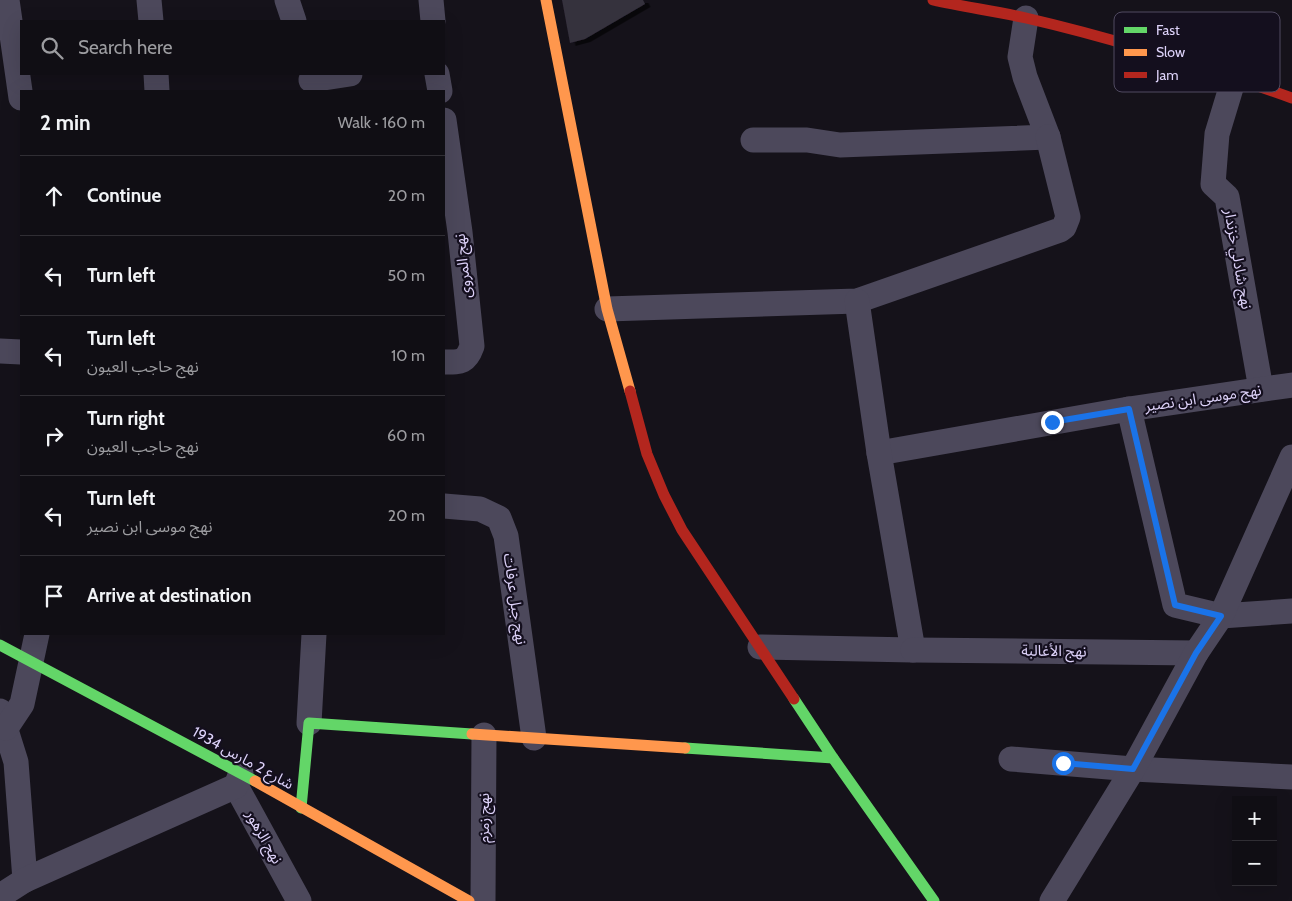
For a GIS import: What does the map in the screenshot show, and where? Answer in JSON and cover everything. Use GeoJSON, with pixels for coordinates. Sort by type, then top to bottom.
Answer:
{"type":"FeatureCollection","features":[{"type":"Feature","properties":{"kind":"main road"},"geometry":{"type":"LineString","coordinates":[[546,0],[607,309],[647,454],[664,495],[682,530],[833,758],[934,901]]}},
{"type":"Feature","properties":{"kind":"main road"},"geometry":{"type":"LineString","coordinates":[[933,0],[1026,18],[1114,41]]}},
{"type":"Feature","properties":{"kind":"main road"},"geometry":{"type":"LineString","coordinates":[[1275,92],[1292,98]]}},
{"type":"Feature","properties":{"kind":"main road","name":"شارع 2 مارس 1934"},"geometry":{"type":"LineString","coordinates":[[0,645],[238,779],[301,808],[469,901]]}},
{"type":"Feature","properties":{"kind":"main road"},"geometry":{"type":"LineString","coordinates":[[301,808],[308,723],[833,758]]}},
{"type":"Feature","properties":{"kind":"street"},"geometry":{"type":"LineString","coordinates":[[8,0],[20,90]]}},
{"type":"Feature","properties":{"kind":"street"},"geometry":{"type":"LineString","coordinates":[[149,0],[151,20]]}},
{"type":"Feature","properties":{"kind":"street"},"geometry":{"type":"LineString","coordinates":[[287,0],[294,20]]}},
{"type":"Feature","properties":{"kind":"street"},"geometry":{"type":"LineString","coordinates":[[431,0],[433,20]]}},
{"type":"Feature","properties":{"kind":"street"},"geometry":{"type":"LineString","coordinates":[[607,309],[857,301],[1060,230],[1064,227],[1068,217],[1048,137],[1025,77],[1020,57],[1026,18]]}},
{"type":"Feature","properties":{"kind":"street"},"geometry":{"type":"LineString","coordinates":[[156,75],[157,90]]}},
{"type":"Feature","properties":{"kind":"street"},"geometry":{"type":"LineString","coordinates":[[311,82],[345,75]]}},
{"type":"Feature","properties":{"kind":"street"},"geometry":{"type":"LineString","coordinates":[[437,75],[440,90]]}},
{"type":"Feature","properties":{"kind":"street","name":"نهج شادلي خزندار"},"geometry":{"type":"LineString","coordinates":[[1230,92],[1217,134],[1213,184],[1227,196],[1261,389]]}},
{"type":"Feature","properties":{"kind":"street","name":"نهج المروى"},"geometry":{"type":"LineString","coordinates":[[445,127],[460,232],[472,346],[468,356],[460,362],[445,362]]}},
{"type":"Feature","properties":{"kind":"street"},"geometry":{"type":"LineString","coordinates":[[753,140],[807,140],[840,145],[1048,137]]}},
{"type":"Feature","properties":{"kind":"street"},"geometry":{"type":"LineString","coordinates":[[857,301],[879,453],[913,650]]}},
{"type":"Feature","properties":{"kind":"street"},"geometry":{"type":"LineString","coordinates":[[0,351],[20,352]]}},
{"type":"Feature","properties":{"kind":"street","name":"نهج موسى ابن نصير"},"geometry":{"type":"LineString","coordinates":[[879,453],[1129,409],[1292,385]]}},
{"type":"Feature","properties":{"kind":"street"},"geometry":{"type":"LineString","coordinates":[[1129,409],[1175,605],[1221,616],[1292,611]]}},
{"type":"Feature","properties":{"kind":"street"},"geometry":{"type":"LineString","coordinates":[[1052,901],[1133,769],[1196,653],[1221,616],[1292,457]]}},
{"type":"Feature","properties":{"kind":"street","name":"نهج جبل عرفات"},"geometry":{"type":"LineString","coordinates":[[445,506],[480,509],[499,518],[506,536],[534,738]]}},
{"type":"Feature","properties":{"kind":"street"},"geometry":{"type":"LineString","coordinates":[[25,880],[3,719],[22,704],[37,635]]}},
{"type":"Feature","properties":{"kind":"street"},"geometry":{"type":"LineString","coordinates":[[308,723],[314,635]]}},
{"type":"Feature","properties":{"kind":"street","name":"نهج الأغالبة"},"geometry":{"type":"LineString","coordinates":[[760,647],[1196,653]]}},
{"type":"Feature","properties":{"kind":"street","name":"نهج زمزم"},"geometry":{"type":"LineString","coordinates":[[483,901],[484,735]]}},
{"type":"Feature","properties":{"kind":"street"},"geometry":{"type":"LineString","coordinates":[[1011,759],[1133,769],[1292,776]]}},
{"type":"Feature","properties":{"kind":"street"},"geometry":{"type":"LineString","coordinates":[[0,896],[25,880],[238,779]]}},
{"type":"Feature","properties":{"kind":"street","name":"نهج الزهور"},"geometry":{"type":"LineString","coordinates":[[238,779],[299,901]]}},
{"type":"Feature","properties":{"kind":"building"},"geometry":{"type":"Polygon","coordinates":[[[562,0],[643,0],[645,4],[585,39],[570,43],[562,0]]]}},
{"type":"Feature","properties":{"kind":"traffic: fast"},"geometry":{"type":"LineString","coordinates":[[0,645],[255,781]]}},
{"type":"Feature","properties":{"kind":"traffic: fast"},"geometry":{"type":"LineString","coordinates":[[794,699],[833,758],[934,901]]}},
{"type":"Feature","properties":{"kind":"traffic: fast"},"geometry":{"type":"LineString","coordinates":[[301,808],[309,723],[472,734]]}},
{"type":"Feature","properties":{"kind":"traffic: fast"},"geometry":{"type":"LineString","coordinates":[[685,748],[833,758]]}},
{"type":"Feature","properties":{"kind":"traffic: slow"},"geometry":{"type":"LineString","coordinates":[[546,0],[607,309],[630,391]]}},
{"type":"Feature","properties":{"kind":"traffic: slow"},"geometry":{"type":"LineString","coordinates":[[472,734],[685,748]]}},
{"type":"Feature","properties":{"kind":"traffic: slow"},"geometry":{"type":"LineString","coordinates":[[255,781],[469,901]]}},
{"type":"Feature","properties":{"kind":"traffic: jam"},"geometry":{"type":"LineString","coordinates":[[933,0],[1026,18],[1114,40]]}},
{"type":"Feature","properties":{"kind":"traffic: jam"},"geometry":{"type":"LineString","coordinates":[[1275,92],[1292,98]]}},
{"type":"Feature","properties":{"kind":"traffic: jam"},"geometry":{"type":"LineString","coordinates":[[630,391],[647,454],[664,495],[682,530],[794,699]]}},
{"type":"Feature","properties":{"kind":"route"},"geometry":{"type":"LineString","coordinates":[[1052,422],[1129,409],[1175,605],[1221,616],[1196,653],[1133,769],[1063,763]]}}]}
